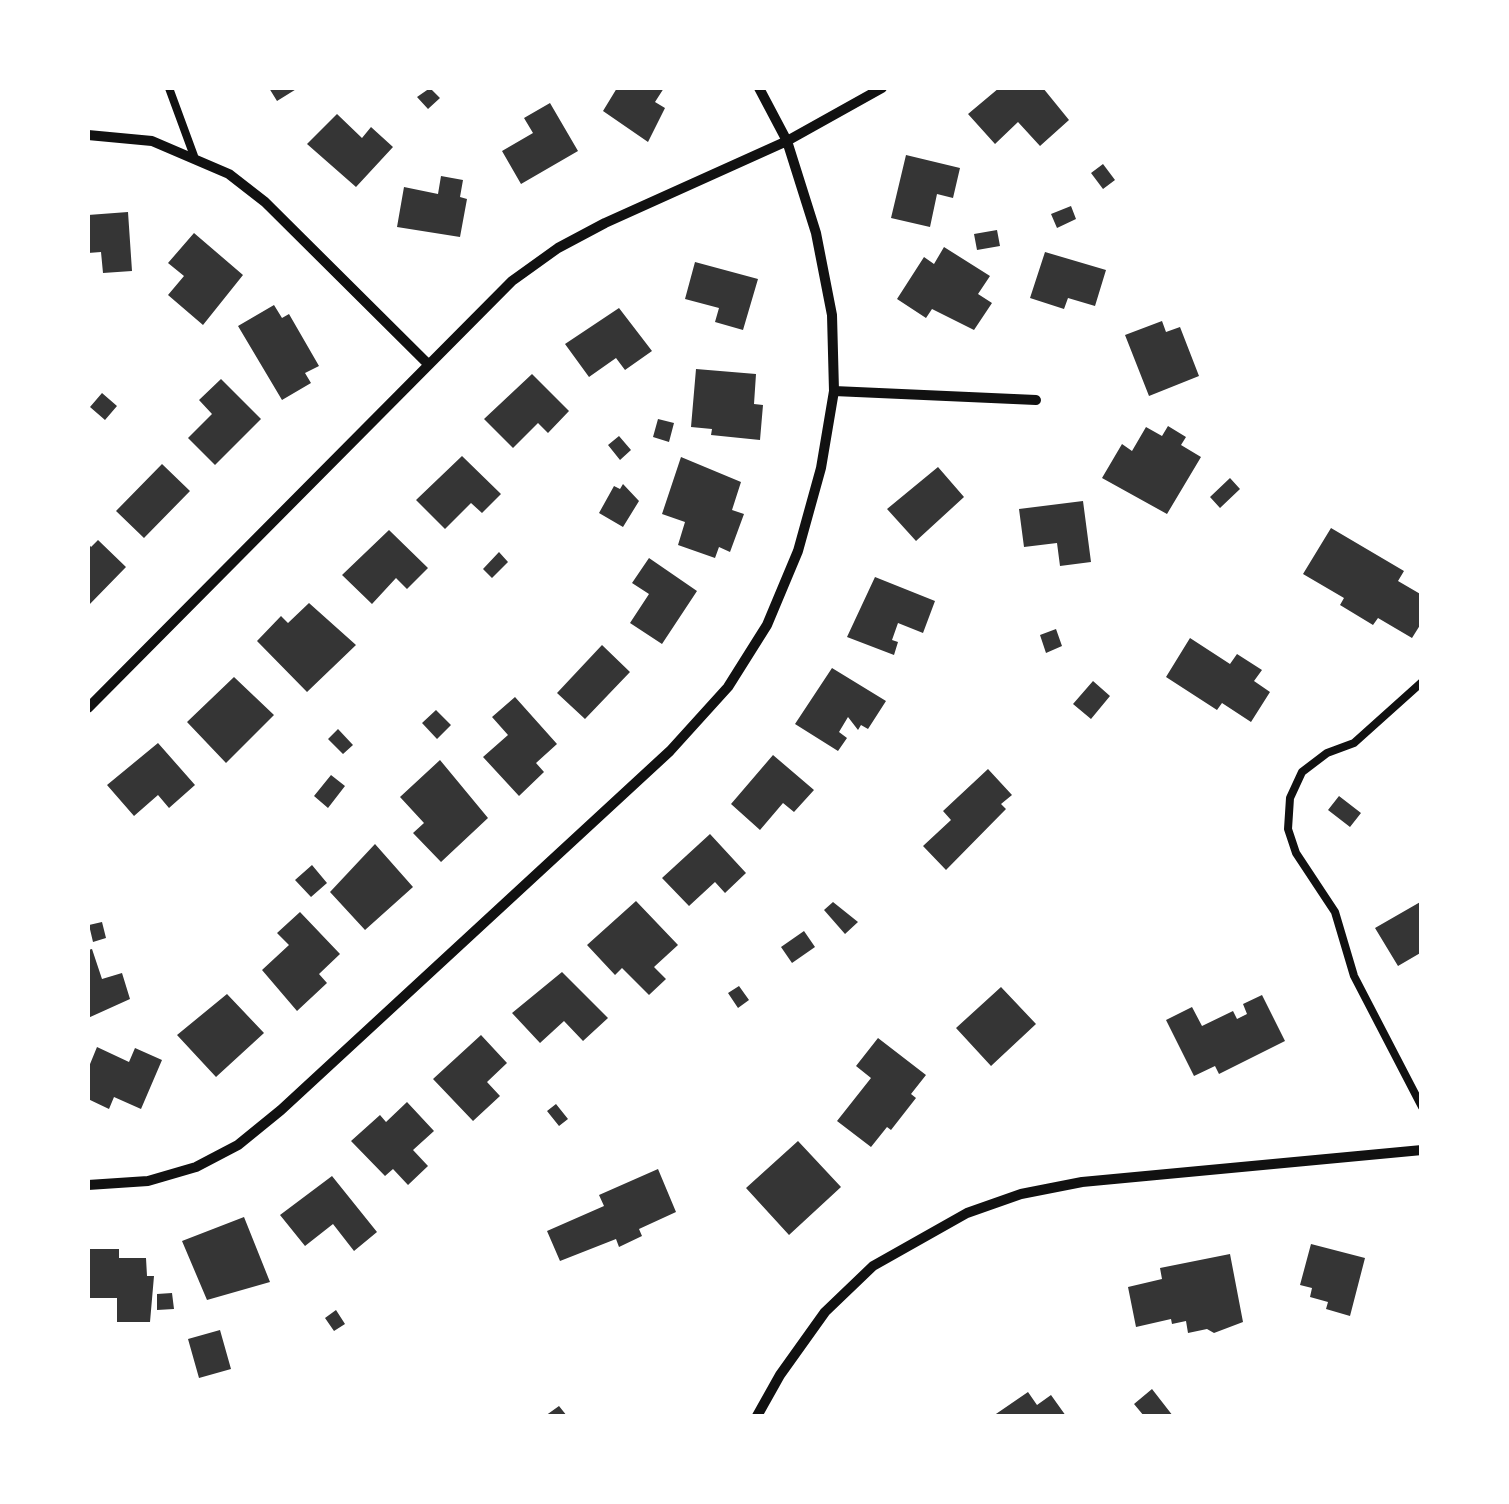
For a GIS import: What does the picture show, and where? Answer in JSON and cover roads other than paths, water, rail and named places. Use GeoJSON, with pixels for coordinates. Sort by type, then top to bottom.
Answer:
{"type":"FeatureCollection","features":[{"type":"Feature","properties":{"kind":"street"},"geometry":{"type":"LineString","coordinates":[[88,1186],[148,1181],[196,1168],[238,1145],[670,752],[728,687],[768,625],[798,551],[822,468],[834,390],[832,315],[816,232],[787,141],[758,88]]}},
{"type":"Feature","properties":{"kind":"street"},"geometry":{"type":"LineString","coordinates":[[88,708],[512,282],[558,248],[787,141],[882,88]]}},
{"type":"Feature","properties":{"kind":"street"},"geometry":{"type":"LineString","coordinates":[[88,135],[152,140],[194,156],[265,202],[428,364]]}},
{"type":"Feature","properties":{"kind":"street"},"geometry":{"type":"LineString","coordinates":[[834,390],[1036,400]]}},
{"type":"Feature","properties":{"kind":"street"},"geometry":{"type":"LineString","coordinates":[[757,1416],[780,1375],[837,1300],[873,1266],[967,1212],[1082,1182],[1422,1150]]}},
{"type":"Feature","properties":{"kind":"lane"},"geometry":{"type":"LineString","coordinates":[[168,88],[194,156]]}},
{"type":"Feature","properties":{"kind":"lane"},"geometry":{"type":"LineString","coordinates":[[1422,682],[1354,743],[1327,753],[1302,772],[1290,798],[1288,829],[1296,852],[1335,912],[1354,976],[1422,1107]]}}]}
